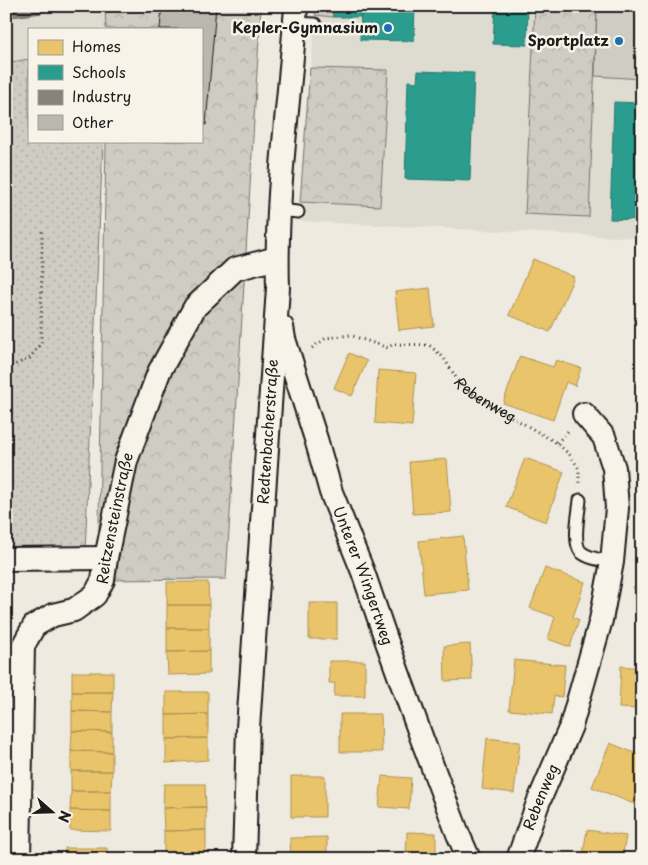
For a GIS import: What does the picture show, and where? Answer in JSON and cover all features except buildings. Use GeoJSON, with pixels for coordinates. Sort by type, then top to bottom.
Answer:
{"type":"FeatureCollection","features":[{"type":"Feature","properties":{"kind":"street","name":"Redtenbacherstraße"},"geometry":{"type":"LineString","coordinates":[[244,859],[248,728],[278,288],[277,258],[288,211],[302,18]]}},
{"type":"Feature","properties":{"kind":"street","name":"Reitzensteinstraße"},"geometry":{"type":"LineString","coordinates":[[19,859],[23,646],[34,626],[53,615],[74,610],[95,595],[103,580],[126,461],[159,372],[196,307],[235,269],[277,258]]}},
{"type":"Feature","properties":{"kind":"street","name":"Unterer Wingertweg"},"geometry":{"type":"LineString","coordinates":[[278,288],[278,312],[284,338],[330,492],[363,572],[422,739],[469,859]]}},
{"type":"Feature","properties":{"kind":"street","name":"Rebenweg"},"geometry":{"type":"LineString","coordinates":[[523,857],[538,803],[571,726],[601,620],[612,562],[617,508],[614,468],[604,437],[584,414]]}},
{"type":"Feature","properties":{"kind":"street"},"geometry":{"type":"LineString","coordinates":[[6,559],[106,558]]}},
{"type":"Feature","properties":{"kind":"lane"},"geometry":{"type":"LineString","coordinates":[[580,500],[576,542],[580,551],[589,556],[612,562]]}},
{"type":"Feature","properties":{"kind":"path"},"geometry":{"type":"LineString","coordinates":[[6,367],[30,358],[41,343],[42,229]]}},
{"type":"Feature","properties":{"kind":"path","name":"Rebenweg"},"geometry":{"type":"LineString","coordinates":[[296,376],[310,350],[326,338],[350,335],[388,348],[393,344],[428,345],[443,357],[460,384],[471,393],[557,443],[570,456],[579,469],[580,500]]}},
{"type":"Feature","properties":{"kind":"shaded area"},"geometry":{"type":"Polygon","coordinates":[[[6,6],[105,6],[106,28],[28,28],[28,59],[6,63],[6,6]]]}},
{"type":"Feature","properties":{"kind":"shaded area"},"geometry":{"type":"Polygon","coordinates":[[[316,6],[642,6],[642,238],[297,221],[316,6]]]}},
{"type":"Feature","properties":{"kind":"green space"},"geometry":{"type":"Polygon","coordinates":[[[105,6],[261,6],[226,579],[98,580],[106,142],[202,142],[202,28],[106,28],[105,6]]]}},
{"type":"Feature","properties":{"kind":"green space"},"geometry":{"type":"Polygon","coordinates":[[[316,6],[333,6],[333,17],[315,15],[316,6]]]}},
{"type":"Feature","properties":{"kind":"green space"},"geometry":{"type":"Polygon","coordinates":[[[535,6],[597,6],[589,217],[525,214],[535,6]]]}},
{"type":"Feature","properties":{"kind":"green space","name":"Sportplatz"},"geometry":{"type":"Polygon","coordinates":[[[597,6],[642,6],[642,79],[595,76],[597,6]]]}},
{"type":"Feature","properties":{"kind":"green space"},"geometry":{"type":"Polygon","coordinates":[[[28,59],[28,142],[103,142],[85,552],[6,554],[6,63],[28,59]]]}},
{"type":"Feature","properties":{"kind":"green space"},"geometry":{"type":"Polygon","coordinates":[[[310,68],[388,70],[380,206],[300,202],[310,68]]]}},
{"type":"Feature","properties":{"kind":"place","name":"Kepler-Gymnasium"},"geometry":{"type":"Point","coordinates":[388,28]}},
{"type":"Feature","properties":{"kind":"place","name":"Sportplatz"},"geometry":{"type":"Point","coordinates":[619,41]}}]}
